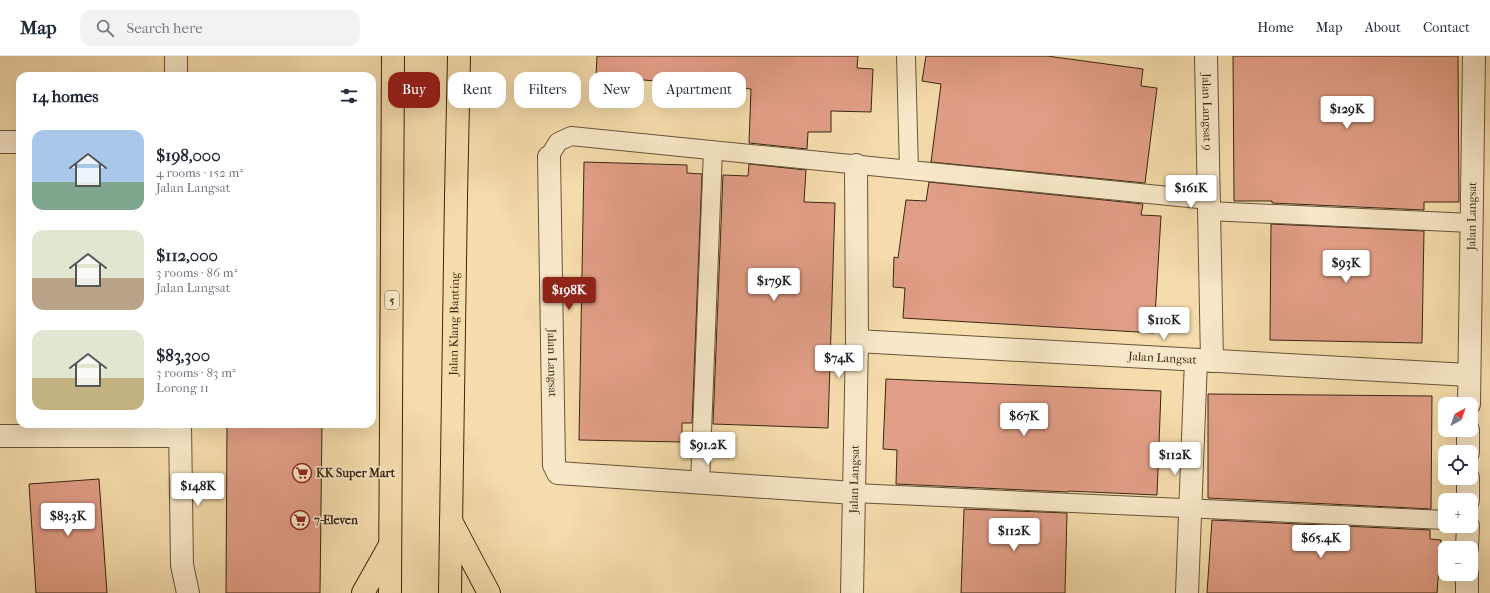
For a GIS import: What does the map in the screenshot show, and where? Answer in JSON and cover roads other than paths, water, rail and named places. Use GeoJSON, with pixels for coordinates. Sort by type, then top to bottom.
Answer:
{"type":"FeatureCollection","features":[{"type":"Feature","properties":{"kind":"highway","name":"5"},"geometry":{"type":"LineString","coordinates":[[390,593],[394,56]]}},
{"type":"Feature","properties":{"kind":"highway","name":"Jalan Klang Banting"},"geometry":{"type":"LineString","coordinates":[[450,593],[450,518],[459,56]]}},
{"type":"Feature","properties":{"kind":"highway"},"geometry":{"type":"LineString","coordinates":[[450,518],[489,593]]}},
{"type":"Feature","properties":{"kind":"highway"},"geometry":{"type":"LineString","coordinates":[[363,593],[390,545]]}},
{"type":"Feature","properties":{"kind":"street"},"geometry":{"type":"LineString","coordinates":[[176,56],[176,72]]}},
{"type":"Feature","properties":{"kind":"street","name":"Jalan Langsat 9"},"geometry":{"type":"LineString","coordinates":[[1187,593],[1190,508],[1204,361],[1209,205],[1206,56]]}},
{"type":"Feature","properties":{"kind":"street","name":"Jalan Langsat"},"geometry":{"type":"LineString","coordinates":[[1469,397],[1474,56]]}},
{"type":"Feature","properties":{"kind":"street"},"geometry":{"type":"LineString","coordinates":[[0,142],[16,142]]}},
{"type":"Feature","properties":{"kind":"street","name":"Jalan Langsat"},"geometry":{"type":"LineString","coordinates":[[550,156],[554,465],[558,473],[700,483]]}},
{"type":"Feature","properties":{"kind":"street","name":"Jalan Langsat"},"geometry":{"type":"LineString","coordinates":[[852,593],[857,342],[856,165]]}},
{"type":"Feature","properties":{"kind":"street","name":"Jalan Langsat"},"geometry":{"type":"LineString","coordinates":[[857,342],[1469,375]]}},
{"type":"Feature","properties":{"kind":"street"},"geometry":{"type":"LineString","coordinates":[[0,436],[180,430],[182,565],[188,593]]}},
{"type":"Feature","properties":{"kind":"street"},"geometry":{"type":"LineString","coordinates":[[700,483],[854,493]]}},
{"type":"Feature","properties":{"kind":"street"},"geometry":{"type":"LineString","coordinates":[[1467,581],[1467,593]]}},
{"type":"Feature","properties":{"kind":"lane"},"geometry":{"type":"LineString","coordinates":[[906,56],[909,170]]}},
{"type":"Feature","properties":{"kind":"lane"},"geometry":{"type":"LineString","coordinates":[[550,156],[558,142],[571,136],[909,170],[1209,205],[1472,223]]}},
{"type":"Feature","properties":{"kind":"lane"},"geometry":{"type":"LineString","coordinates":[[700,483],[713,150]]}},
{"type":"Feature","properties":{"kind":"lane"},"geometry":{"type":"LineString","coordinates":[[854,493],[1438,520]]}},
{"type":"Feature","properties":{"kind":"place","name":"KK Super Mart"},"geometry":{"type":"Point","coordinates":[302,473]}},
{"type":"Feature","properties":{"kind":"place","name":"7-Eleven"},"geometry":{"type":"Point","coordinates":[300,520]}}]}
